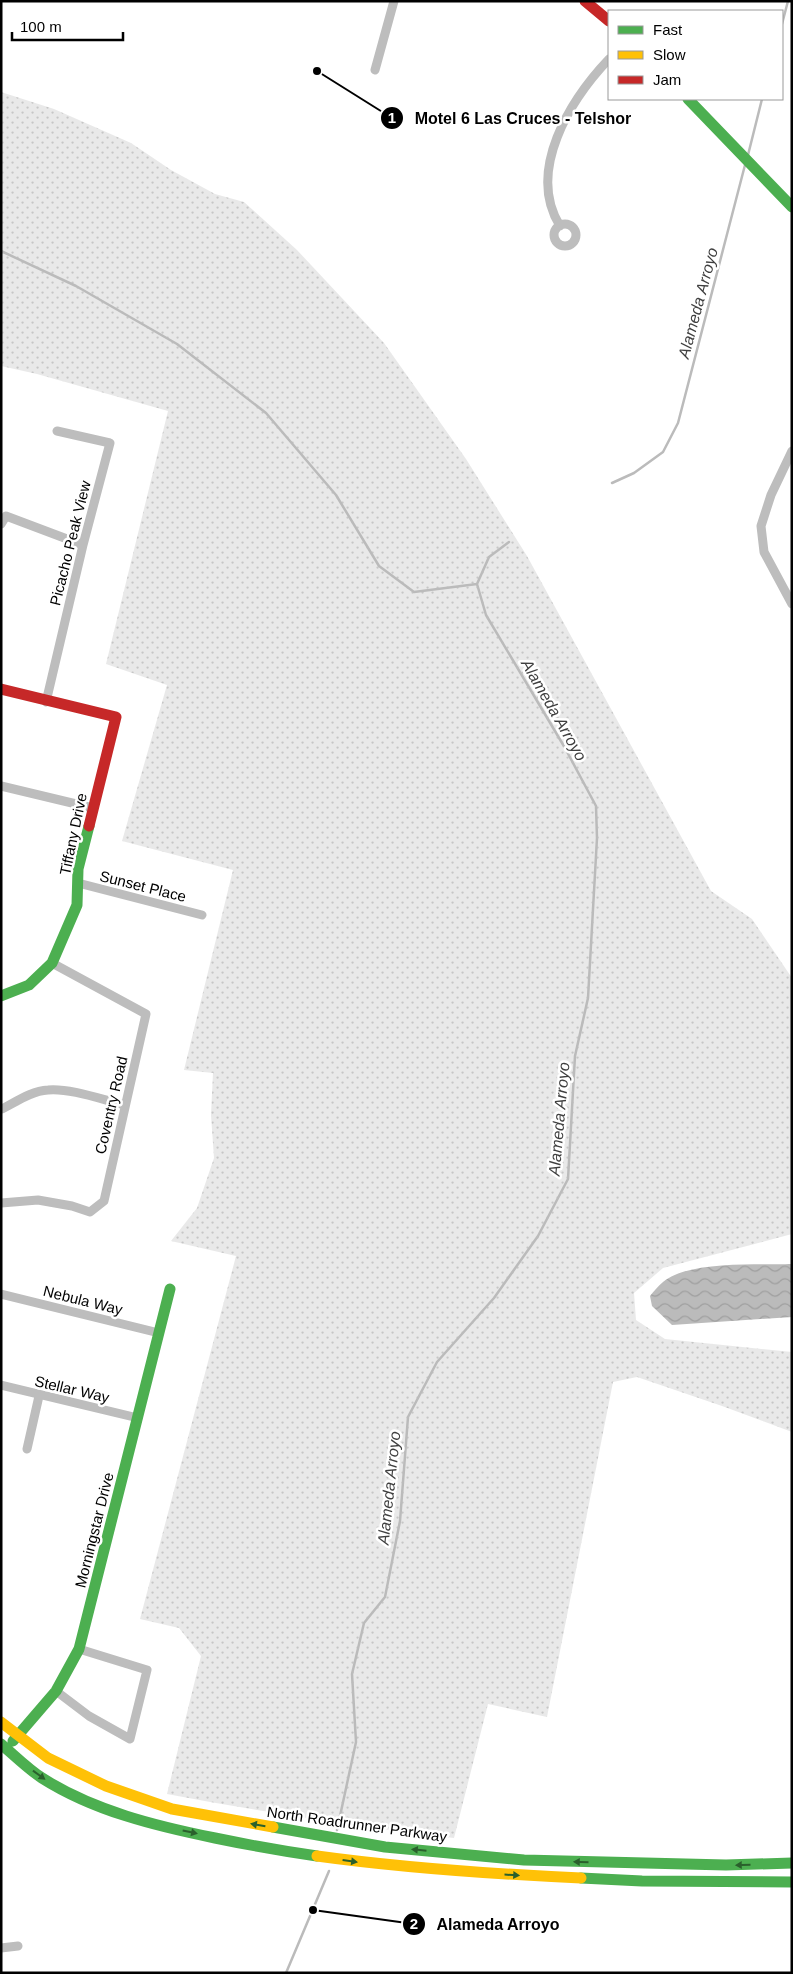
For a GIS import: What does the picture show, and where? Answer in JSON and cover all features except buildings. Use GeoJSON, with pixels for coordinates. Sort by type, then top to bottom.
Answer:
{"type":"FeatureCollection","features":[{"type":"Feature","properties":{"kind":"main road"},"geometry":{"type":"LineString","coordinates":[[585,1],[608,20]]}},
{"type":"Feature","properties":{"kind":"main road"},"geometry":{"type":"LineString","coordinates":[[689,100],[792,207]]}},
{"type":"Feature","properties":{"kind":"main road"},"geometry":{"type":"LineString","coordinates":[[1,689],[46,702]]}},
{"type":"Feature","properties":{"kind":"main road","name":"Tiffany Drive"},"geometry":{"type":"LineString","coordinates":[[1,996],[29,986],[52,963],[77,905],[78,869],[116,717],[46,702]]}},
{"type":"Feature","properties":{"kind":"main road","name":"Morningstar Drive"},"geometry":{"type":"LineString","coordinates":[[3,1749],[18,1736],[56,1691],[79,1649],[170,1289]]}},
{"type":"Feature","properties":{"kind":"main road","name":"North Roadrunner Parkway"},"geometry":{"type":"LineString","coordinates":[[1,1722],[48,1758],[106,1786],[172,1810],[386,1847],[524,1860],[726,1865],[792,1863]]}},
{"type":"Feature","properties":{"kind":"main road"},"geometry":{"type":"LineString","coordinates":[[3,1749],[42,1778],[89,1802],[126,1816],[167,1828],[278,1850],[367,1863],[497,1874],[642,1881],[792,1882]]}},
{"type":"Feature","properties":{"kind":"street"},"geometry":{"type":"LineString","coordinates":[[375,70],[394,1]]}},
{"type":"Feature","properties":{"kind":"street"},"geometry":{"type":"LineString","coordinates":[[560,226],[548,196],[548,175],[554,148],[574,106],[608,60]]}},
{"type":"Feature","properties":{"kind":"street","name":"Picacho Peak View"},"geometry":{"type":"LineString","coordinates":[[46,702],[82,545],[110,443],[57,431]]}},
{"type":"Feature","properties":{"kind":"street"},"geometry":{"type":"LineString","coordinates":[[792,451],[771,495],[761,526],[764,552],[792,604]]}},
{"type":"Feature","properties":{"kind":"street"},"geometry":{"type":"LineString","coordinates":[[1,524],[6,516],[82,545]]}},
{"type":"Feature","properties":{"kind":"street"},"geometry":{"type":"LineString","coordinates":[[1,786],[93,808]]}},
{"type":"Feature","properties":{"kind":"street","name":"Sunset Place"},"geometry":{"type":"LineString","coordinates":[[78,884],[202,915]]}},
{"type":"Feature","properties":{"kind":"street","name":"Coventry Road"},"geometry":{"type":"LineString","coordinates":[[1,1203],[38,1200],[72,1206],[90,1212],[104,1201],[146,1014],[52,963]]}},
{"type":"Feature","properties":{"kind":"street"},"geometry":{"type":"LineString","coordinates":[[2,1109],[31,1094],[49,1090],[71,1092],[125,1105]]}},
{"type":"Feature","properties":{"kind":"street","name":"Nebula Way"},"geometry":{"type":"LineString","coordinates":[[1,1294],[159,1333]]}},
{"type":"Feature","properties":{"kind":"street","name":"Stellar Way"},"geometry":{"type":"LineString","coordinates":[[1,1385],[39,1396],[138,1418]]}},
{"type":"Feature","properties":{"kind":"street"},"geometry":{"type":"LineString","coordinates":[[27,1449],[39,1396]]}},
{"type":"Feature","properties":{"kind":"street"},"geometry":{"type":"LineString","coordinates":[[56,1691],[89,1716],[130,1739],[147,1670],[79,1649]]}},
{"type":"Feature","properties":{"kind":"street"},"geometry":{"type":"LineString","coordinates":[[1,1948],[18,1946]]}},
{"type":"Feature","properties":{"kind":"shaded area"},"geometry":{"type":"Polygon","coordinates":[[[1,92],[54,109],[131,143],[171,170],[215,194],[244,202],[297,250],[384,343],[466,459],[527,556],[711,891],[752,919],[792,978],[792,1234],[663,1268],[634,1293],[636,1320],[665,1339],[792,1352],[792,1432],[637,1377],[613,1382],[547,1717],[488,1704],[454,1838],[310,1819],[167,1794],[201,1656],[179,1628],[140,1619],[236,1256],[171,1241],[197,1208],[214,1158],[211,1115],[213,1073],[184,1070],[233,870],[122,841],[167,685],[106,664],[168,411],[37,374],[1,366],[1,92]]]}},
{"type":"Feature","properties":{"kind":"water"},"geometry":{"type":"Polygon","coordinates":[[[792,1264],[792,1317],[672,1325],[652,1306],[650,1296],[659,1285],[675,1275],[689,1270],[725,1265],[792,1264]]]}},
{"type":"Feature","properties":{"kind":"waterway","name":"Alameda Arroyo"},"geometry":{"type":"LineString","coordinates":[[783,20],[788,1]]}},
{"type":"Feature","properties":{"kind":"waterway","name":"Alameda Arroyo"},"geometry":{"type":"LineString","coordinates":[[748,155],[762,100]]}},
{"type":"Feature","properties":{"kind":"waterway","name":"Alameda Arroyo"},"geometry":{"type":"LineString","coordinates":[[612,483],[634,473],[663,452],[678,423],[745,165]]}},
{"type":"Feature","properties":{"kind":"waterway"},"geometry":{"type":"LineString","coordinates":[[1,251],[76,286],[177,344],[266,413],[336,495],[379,566],[414,592],[477,584]]}},
{"type":"Feature","properties":{"kind":"waterway","name":"Alameda Arroyo"},"geometry":{"type":"LineString","coordinates":[[337,1830],[356,1742],[352,1674],[364,1623],[385,1597],[400,1521],[408,1417],[437,1362],[494,1298],[538,1236],[568,1179],[575,1056],[588,998],[597,838],[596,806],[565,748],[486,615],[477,584],[489,557],[509,542]]}},
{"type":"Feature","properties":{"kind":"waterway","name":"Alameda Arroyo"},"geometry":{"type":"LineString","coordinates":[[286,1973],[329,1871]]}},
{"type":"Feature","properties":{"kind":"traffic: fast"},"geometry":{"type":"LineString","coordinates":[[689,100],[792,207]]}},
{"type":"Feature","properties":{"kind":"traffic: fast"},"geometry":{"type":"LineString","coordinates":[[1,996],[29,985],[52,963],[77,905],[78,869],[89,826]]}},
{"type":"Feature","properties":{"kind":"traffic: fast"},"geometry":{"type":"LineString","coordinates":[[13,1741],[56,1691],[79,1649],[170,1289]]}},
{"type":"Feature","properties":{"kind":"traffic: fast"},"geometry":{"type":"LineString","coordinates":[[1,1744],[26,1766],[62,1790],[126,1816],[193,1833],[317,1856]]}},
{"type":"Feature","properties":{"kind":"traffic: fast"},"geometry":{"type":"LineString","coordinates":[[273,1827],[385,1847],[524,1860],[726,1865],[792,1863]]}},
{"type":"Feature","properties":{"kind":"traffic: fast"},"geometry":{"type":"LineString","coordinates":[[581,1878],[642,1881],[792,1882]]}},
{"type":"Feature","properties":{"kind":"traffic: slow"},"geometry":{"type":"LineString","coordinates":[[1,1722],[48,1758],[106,1786],[172,1809],[273,1827]]}},
{"type":"Feature","properties":{"kind":"traffic: slow"},"geometry":{"type":"LineString","coordinates":[[317,1856],[449,1870],[581,1878]]}},
{"type":"Feature","properties":{"kind":"traffic: jam"},"geometry":{"type":"LineString","coordinates":[[585,1],[608,20]]}},
{"type":"Feature","properties":{"kind":"traffic: jam"},"geometry":{"type":"LineString","coordinates":[[1,689],[116,717],[89,826]]}},
{"type":"Feature","properties":{"kind":"place","name":"Motel 6 Las Cruces - Telshor"},"geometry":{"type":"Point","coordinates":[317,71]}},
{"type":"Feature","properties":{"kind":"place","name":"Alameda Arroyo"},"geometry":{"type":"Point","coordinates":[313,1910]}}]}
